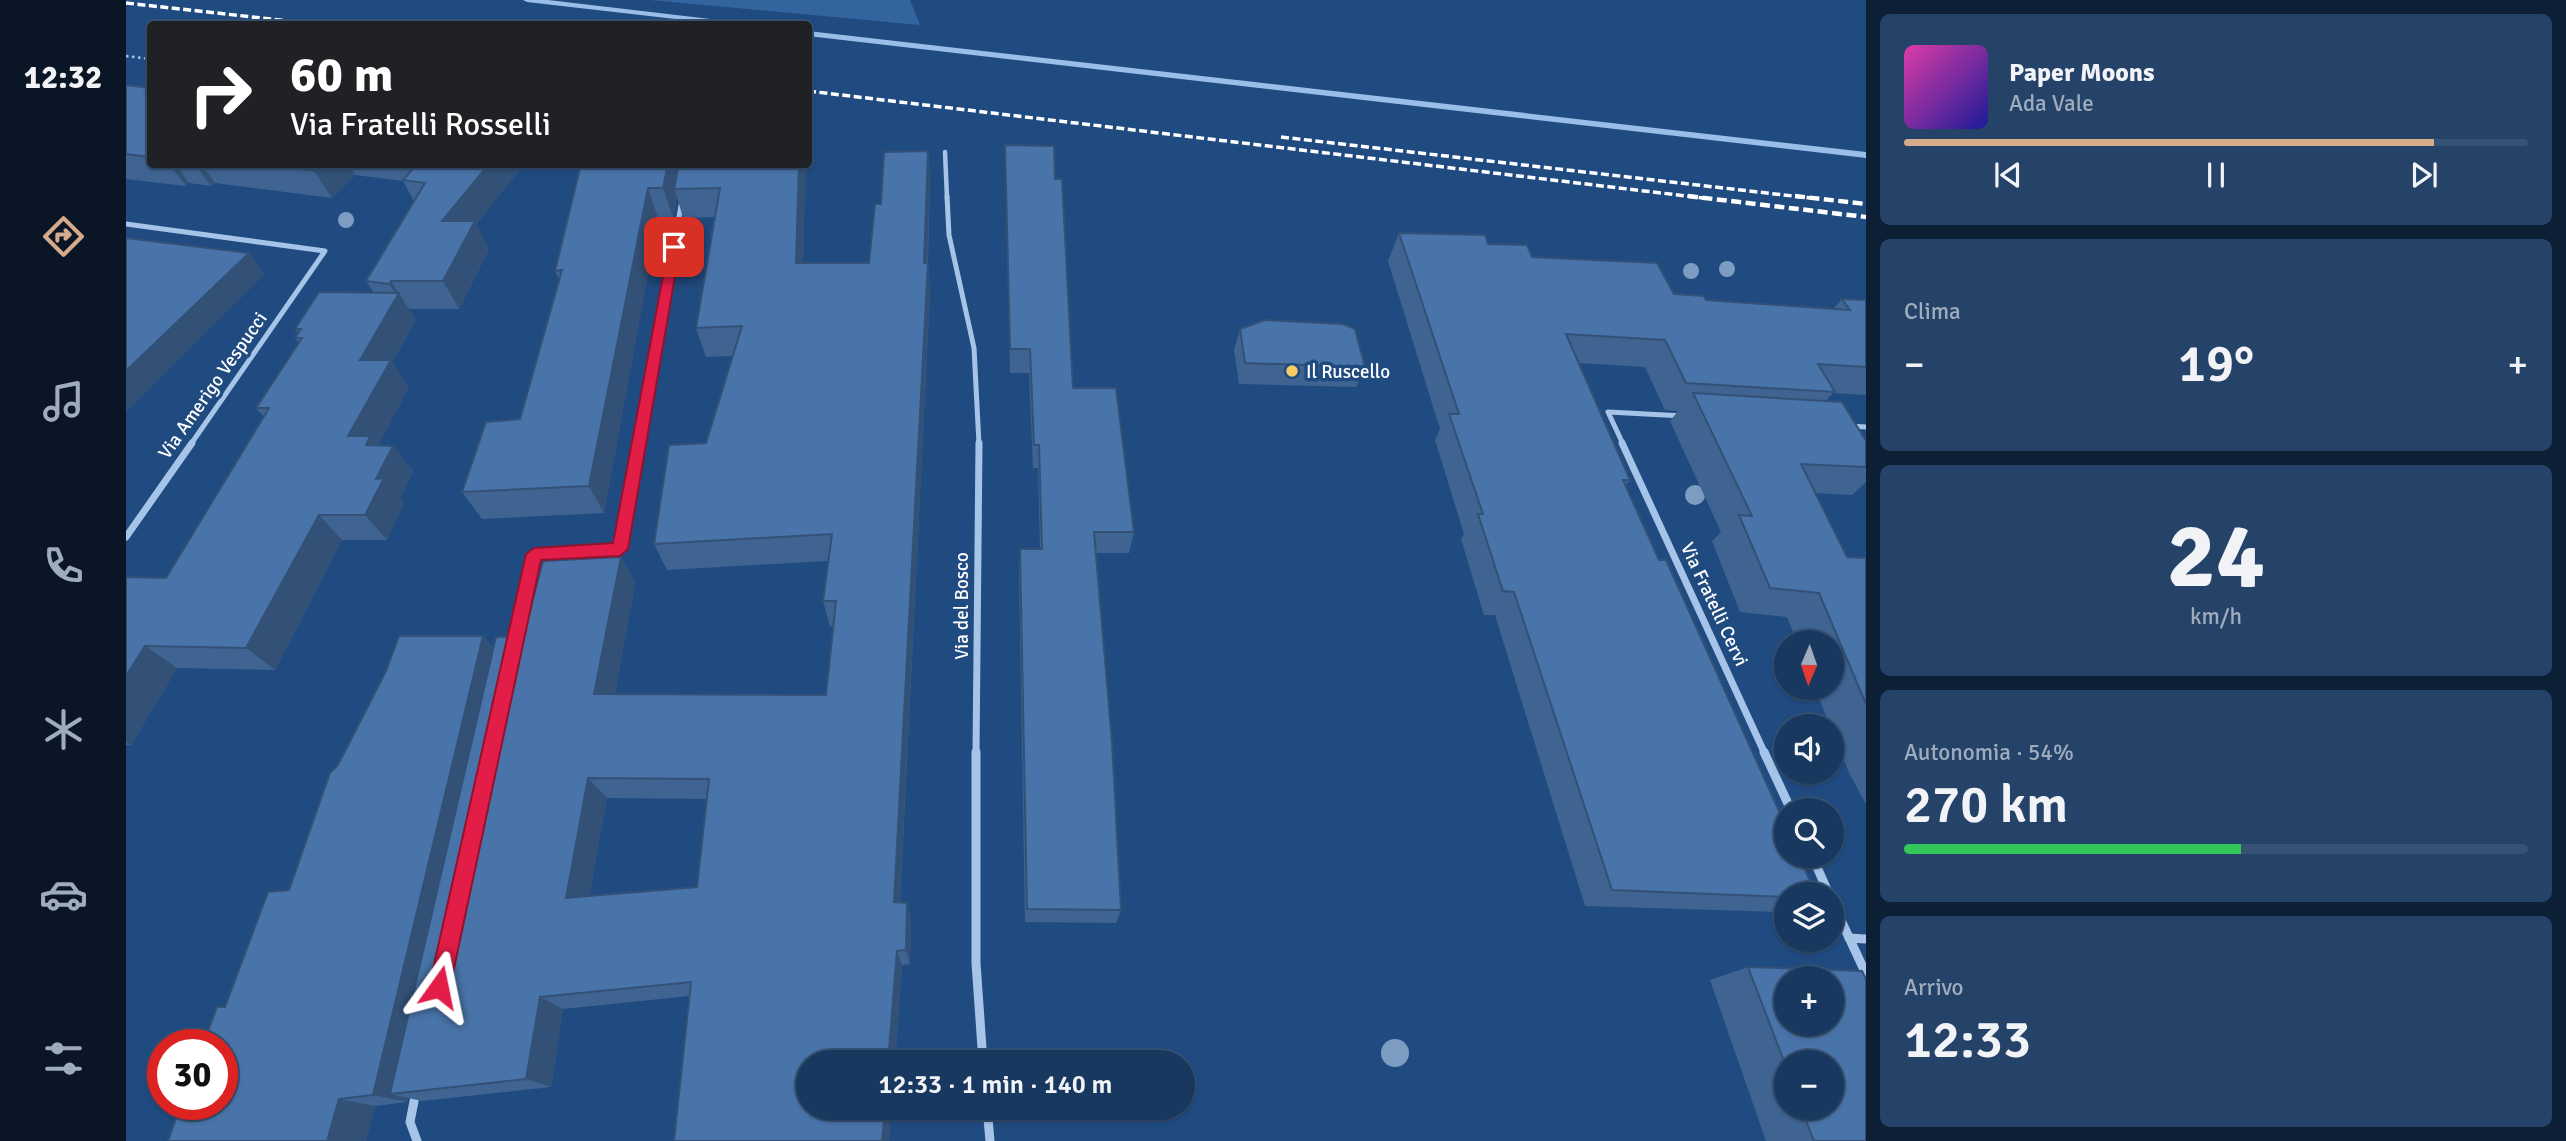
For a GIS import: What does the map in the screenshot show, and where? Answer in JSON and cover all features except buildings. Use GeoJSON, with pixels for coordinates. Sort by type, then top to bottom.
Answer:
{"type":"FeatureCollection","features":[{"type":"Feature","properties":{"kind":"street","name":"Via del Bosco"},"geometry":{"type":"LineString","coordinates":[[944,152],[949,235],[978,376],[979,752],[975,903],[982,1050]]}},
{"type":"Feature","properties":{"kind":"street"},"geometry":{"type":"LineString","coordinates":[[513,649],[534,554],[620,549],[683,192]]}},
{"type":"Feature","properties":{"kind":"street","name":"Via Amerigo Vespucci"},"geometry":{"type":"LineString","coordinates":[[126,224],[325,251],[126,537]]}},
{"type":"Feature","properties":{"kind":"street","name":"Via Fratelli Cervi"},"geometry":{"type":"LineString","coordinates":[[1690,417],[1608,412],[1785,798]]}},
{"type":"Feature","properties":{"kind":"street"},"geometry":{"type":"LineString","coordinates":[[1839,425],[1866,427]]}},
{"type":"Feature","properties":{"kind":"street"},"geometry":{"type":"LineString","coordinates":[[1844,927],[1866,974]]}},
{"type":"Feature","properties":{"kind":"street"},"geometry":{"type":"LineString","coordinates":[[1849,938],[1866,939]]}},
{"type":"Feature","properties":{"kind":"street"},"geometry":{"type":"LineString","coordinates":[[417,1141],[410,1122],[418,1081]]}},
{"type":"Feature","properties":{"kind":"street"},"geometry":{"type":"LineString","coordinates":[[988,1120],[990,1141]]}},
{"type":"Feature","properties":{"kind":"path"},"geometry":{"type":"LineString","coordinates":[[126,57],[147,59]]}},
{"type":"Feature","properties":{"kind":"shaded area"},"geometry":{"type":"Polygon","coordinates":[[[650,0],[910,0],[920,25],[650,0]]]}},
{"type":"Feature","properties":{"kind":"waterway"},"geometry":{"type":"LineString","coordinates":[[527,0],[710,21]]}},
{"type":"Feature","properties":{"kind":"waterway"},"geometry":{"type":"LineString","coordinates":[[812,33],[1866,155]]}},
{"type":"Feature","properties":{"kind":"railway"},"geometry":{"type":"LineString","coordinates":[[126,3],[289,21]]}},
{"type":"Feature","properties":{"kind":"railway"},"geometry":{"type":"LineString","coordinates":[[812,91],[1703,198]]}},
{"type":"Feature","properties":{"kind":"railway"},"geometry":{"type":"LineString","coordinates":[[1281,137],[1810,198]]}},
{"type":"Feature","properties":{"kind":"railway"},"geometry":{"type":"LineString","coordinates":[[1688,196],[1866,217]]}},
{"type":"Feature","properties":{"kind":"railway"},"geometry":{"type":"LineString","coordinates":[[1795,196],[1866,204]]}},
{"type":"Feature","properties":{"kind":"place","name":"Il Ruscello"},"geometry":{"type":"Point","coordinates":[1292,371]}},
{"type":"Feature","properties":{"kind":"route"},"geometry":{"type":"LineString","coordinates":[[439,987],[534,554],[620,549],[674,247]]}}]}
